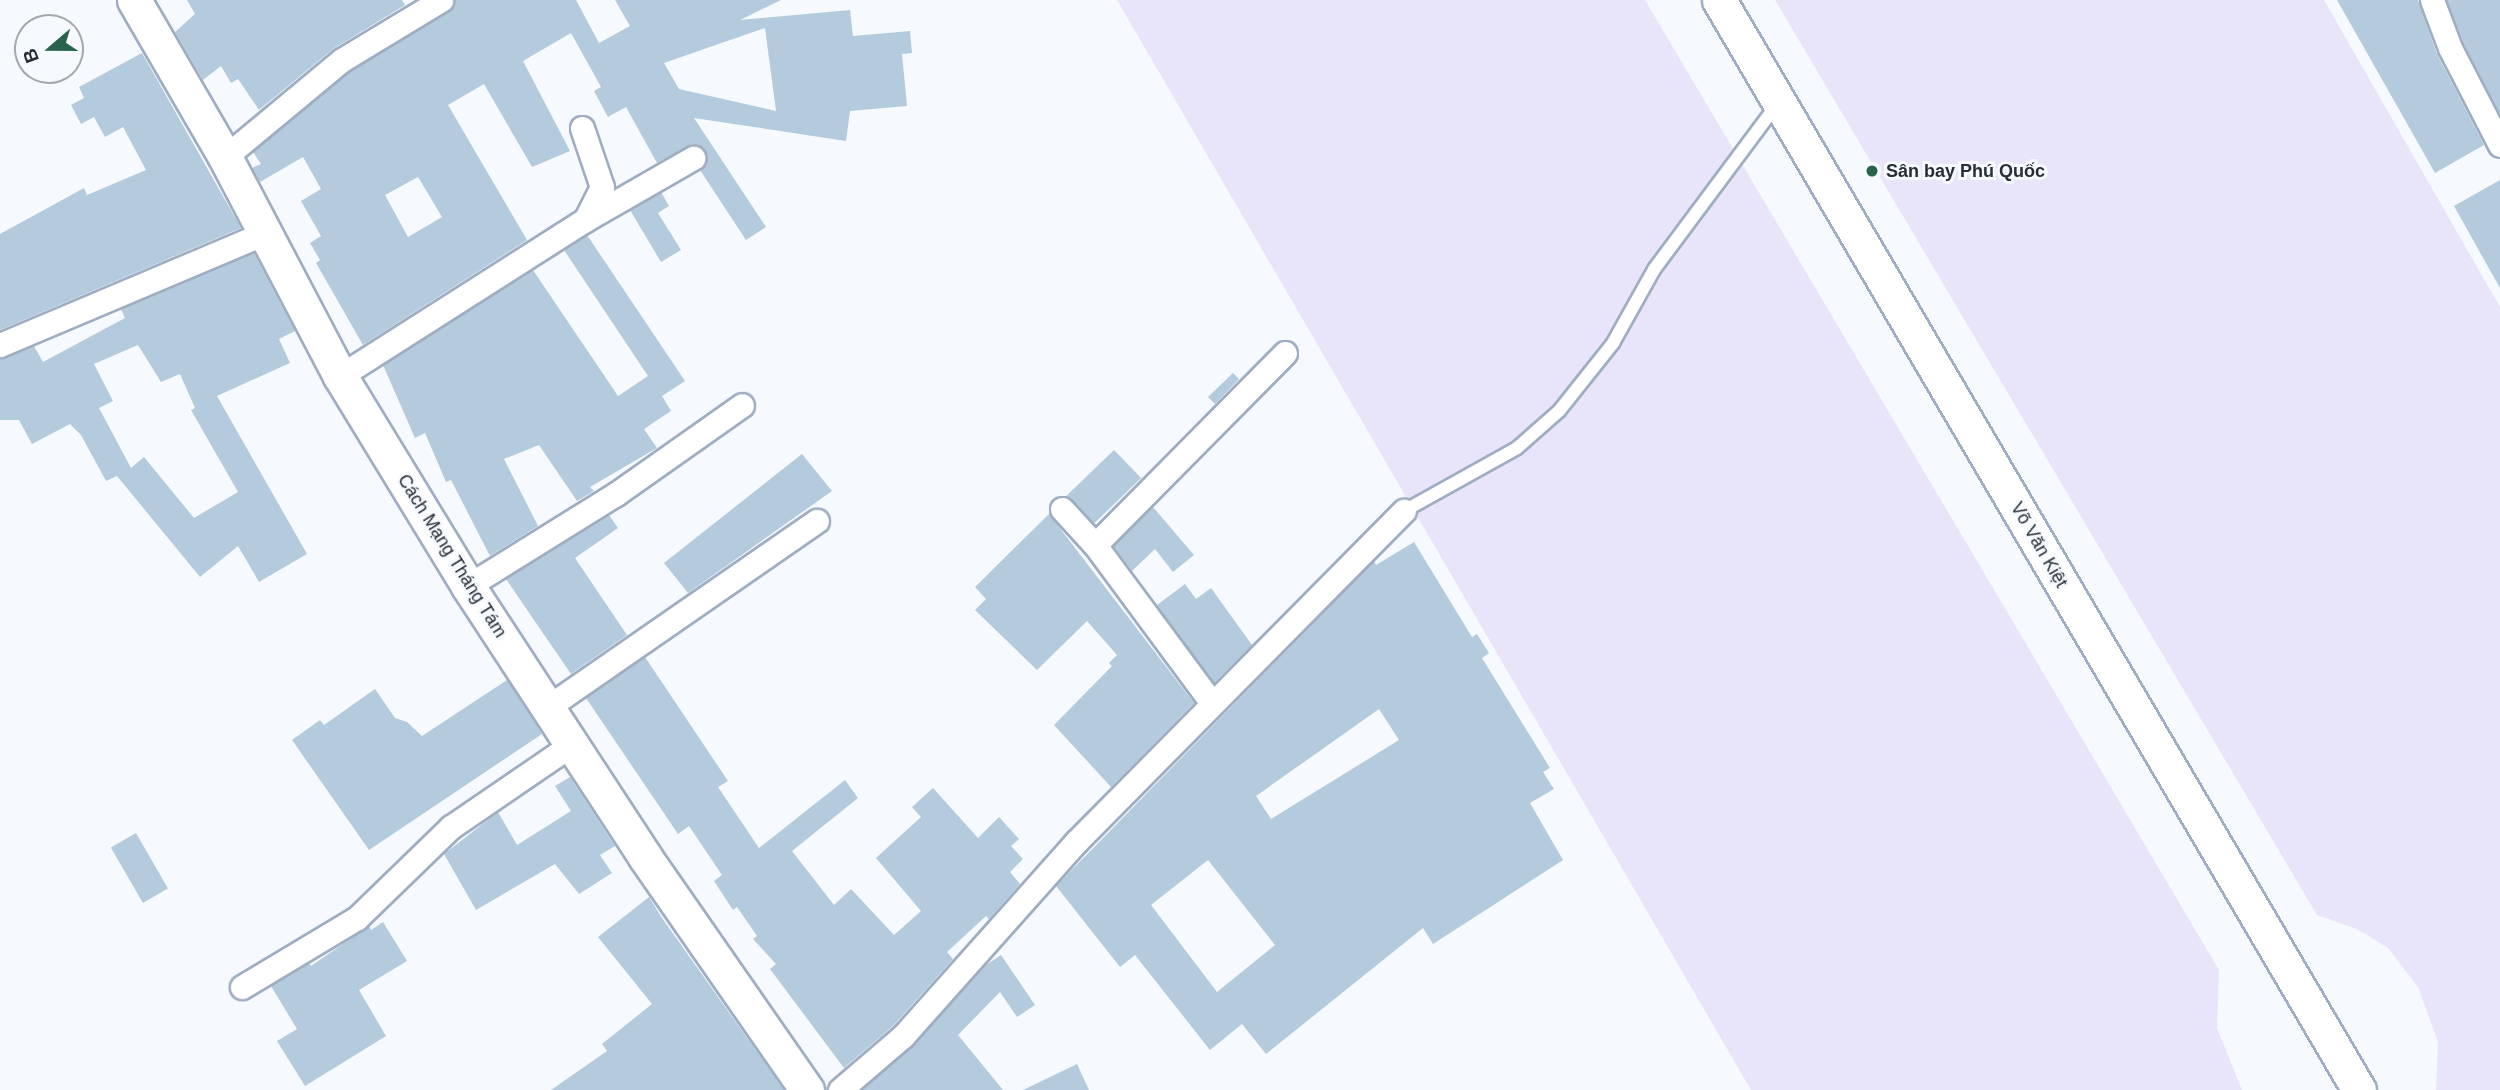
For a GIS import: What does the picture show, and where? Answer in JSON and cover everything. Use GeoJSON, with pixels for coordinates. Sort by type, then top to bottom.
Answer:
{"type":"FeatureCollection","features":[{"type":"Feature","properties":{"kind":"street","name":"Cách Mạng Tháng Tám"},"geometry":{"type":"LineString","coordinates":[[134,0],[225,157],[340,376],[468,586],[807,1090]]}},
{"type":"Feature","properties":{"kind":"street"},"geometry":{"type":"LineString","coordinates":[[225,157],[342,60],[441,0]]}},
{"type":"Feature","properties":{"kind":"street","name":"Võ Văn Kiệt"},"geometry":{"type":"LineString","coordinates":[[1718,0],[2359,1090]]}},
{"type":"Feature","properties":{"kind":"street"},"geometry":{"type":"LineString","coordinates":[[2432,0],[2450,48],[2500,145]]}},
{"type":"Feature","properties":{"kind":"street"},"geometry":{"type":"LineString","coordinates":[[582,128],[602,187],[585,219]]}},
{"type":"Feature","properties":{"kind":"street"},"geometry":{"type":"LineString","coordinates":[[340,376],[585,219],[693,158]]}},
{"type":"Feature","properties":{"kind":"street"},"geometry":{"type":"LineString","coordinates":[[0,345],[265,233]]}},
{"type":"Feature","properties":{"kind":"street"},"geometry":{"type":"LineString","coordinates":[[1096,545],[1285,353]]}},
{"type":"Feature","properties":{"kind":"street"},"geometry":{"type":"LineString","coordinates":[[468,586],[616,494],[742,405]]}},
{"type":"Feature","properties":{"kind":"street"},"geometry":{"type":"LineString","coordinates":[[1062,509],[1096,545],[1212,703]]}},
{"type":"Feature","properties":{"kind":"street"},"geometry":{"type":"LineString","coordinates":[[840,1090],[903,1036],[1076,842],[1404,511]]}},
{"type":"Feature","properties":{"kind":"street"},"geometry":{"type":"LineString","coordinates":[[548,707],[817,521]]}},
{"type":"Feature","properties":{"kind":"street"},"geometry":{"type":"LineString","coordinates":[[242,987],[357,918],[451,827],[572,744]]}},
{"type":"Feature","properties":{"kind":"lane"},"geometry":{"type":"LineString","coordinates":[[1404,511],[1517,448],[1559,411],[1613,343],[1655,268],[1779,101]]}},
{"type":"Feature","properties":{"kind":"shaded area"},"geometry":{"type":"Polygon","coordinates":[[[1117,0],[1645,0],[2219,970],[2217,1028],[2242,1090],[1751,1090],[1117,0]]]}},
{"type":"Feature","properties":{"kind":"shaded area"},"geometry":{"type":"Polygon","coordinates":[[[1775,0],[2324,0],[2500,307],[2500,1090],[2436,1090],[2438,1042],[2418,987],[2388,948],[2357,929],[2317,915],[1775,0]]]}},
{"type":"Feature","properties":{"kind":"building"},"geometry":{"type":"Polygon","coordinates":[[[187,0],[402,0],[405,5],[333,49],[259,110],[238,79],[231,83],[221,66],[203,80],[175,32],[195,14],[187,0]]]}},
{"type":"Feature","properties":{"kind":"building"},"geometry":{"type":"Polygon","coordinates":[[[455,0],[576,0],[599,43],[630,26],[615,0],[781,0],[740,20],[850,10],[853,36],[910,31],[912,53],[902,54],[907,106],[850,111],[846,141],[694,118],[766,227],[746,240],[700,170],[707,159],[705,150],[692,144],[657,163],[626,107],[608,117],[594,91],[601,87],[571,33],[523,61],[570,151],[532,167],[484,84],[448,105],[527,240],[363,345],[316,263],[320,260],[310,243],[321,236],[301,201],[321,189],[303,157],[260,182],[252,168],[261,164],[253,152],[350,71],[448,12],[455,0]],[[765,28],[664,63],[679,89],[776,111],[765,28]],[[418,177],[385,195],[408,237],[442,217],[418,177]]]}},
{"type":"Feature","properties":{"kind":"building"},"geometry":{"type":"Polygon","coordinates":[[[2337,0],[2418,0],[2437,54],[2484,145],[2435,173],[2337,0]]]}},
{"type":"Feature","properties":{"kind":"building"},"geometry":{"type":"Polygon","coordinates":[[[2447,0],[2500,0],[2500,114],[2463,42],[2447,0]]]}},
{"type":"Feature","properties":{"kind":"building"},"geometry":{"type":"Polygon","coordinates":[[[142,53],[241,228],[0,330],[0,234],[84,188],[87,195],[146,170],[123,127],[105,137],[94,117],[81,124],[71,105],[84,98],[79,87],[142,53]]]}},
{"type":"Feature","properties":{"kind":"building"},"geometry":{"type":"Polygon","coordinates":[[[2500,180],[2500,288],[2454,206],[2500,180]]]}},
{"type":"Feature","properties":{"kind":"building"},"geometry":{"type":"Polygon","coordinates":[[[661,192],[669,206],[658,213],[681,250],[661,262],[630,210],[661,192]]]}},
{"type":"Feature","properties":{"kind":"building"},"geometry":{"type":"Polygon","coordinates":[[[587,235],[685,381],[662,396],[671,411],[644,429],[657,448],[590,487],[594,491],[577,501],[539,445],[504,459],[538,526],[490,556],[451,480],[446,482],[425,433],[415,438],[383,365],[533,270],[618,396],[648,376],[564,250],[587,235]]]}},
{"type":"Feature","properties":{"kind":"building"},"geometry":{"type":"Polygon","coordinates":[[[254,253],[295,331],[279,339],[290,363],[217,396],[307,554],[259,582],[238,546],[200,577],[117,476],[106,481],[81,435],[70,424],[32,444],[19,420],[0,420],[0,359],[34,346],[43,362],[125,318],[121,309],[254,253]],[[138,345],[94,364],[113,401],[99,408],[131,468],[144,457],[194,518],[238,492],[191,410],[195,408],[180,374],[161,382],[138,345]]]}},
{"type":"Feature","properties":{"kind":"building"},"geometry":{"type":"Polygon","coordinates":[[[1233,373],[1239,379],[1215,404],[1208,397],[1233,373]]]}},
{"type":"Feature","properties":{"kind":"building"},"geometry":{"type":"Polygon","coordinates":[[[1114,450],[1141,478],[1094,524],[1067,496],[1114,450]]]}},
{"type":"Feature","properties":{"kind":"building"},"geometry":{"type":"Polygon","coordinates":[[[802,454],[832,491],[688,593],[664,563],[802,454]]]}},
{"type":"Feature","properties":{"kind":"building"},"geometry":{"type":"Polygon","coordinates":[[[1153,507],[1194,555],[1173,572],[1155,549],[1132,571],[1113,546],[1153,507]]]}},
{"type":"Feature","properties":{"kind":"building"},"geometry":{"type":"Polygon","coordinates":[[[1049,514],[1194,703],[1111,787],[1054,725],[1112,666],[1109,663],[1117,655],[1087,621],[1037,670],[975,610],[986,599],[975,587],[1049,514]]]}},
{"type":"Feature","properties":{"kind":"building"},"geometry":{"type":"Polygon","coordinates":[[[609,515],[618,528],[575,558],[627,635],[571,674],[506,579],[609,515]]]}},
{"type":"Feature","properties":{"kind":"building"},"geometry":{"type":"Polygon","coordinates":[[[1414,542],[1472,637],[1477,634],[1489,653],[1482,658],[1550,768],[1543,772],[1554,789],[1530,803],[1563,860],[1433,944],[1423,928],[1266,1054],[1242,1024],[1210,1050],[1135,955],[1120,967],[1056,886],[1374,561],[1376,565],[1414,542]],[[1379,709],[1256,796],[1271,819],[1399,740],[1379,709]],[[1208,860],[1151,905],[1217,992],[1275,945],[1208,860]]]}},
{"type":"Feature","properties":{"kind":"building"},"geometry":{"type":"Polygon","coordinates":[[[1185,584],[1196,599],[1211,588],[1252,645],[1214,683],[1157,605],[1185,584]]]}},
{"type":"Feature","properties":{"kind":"building"},"geometry":{"type":"Polygon","coordinates":[[[645,657],[728,781],[718,787],[759,848],[845,780],[858,798],[792,851],[834,905],[851,889],[894,935],[921,911],[876,858],[921,817],[912,807],[933,788],[978,838],[999,817],[1019,839],[1011,846],[1023,859],[1010,872],[1020,884],[989,919],[986,916],[947,952],[953,959],[893,1026],[844,1068],[770,969],[776,964],[753,939],[757,936],[737,907],[733,910],[714,881],[722,875],[689,826],[678,834],[586,698],[645,657]]]}},
{"type":"Feature","properties":{"kind":"building"},"geometry":{"type":"Polygon","coordinates":[[[507,680],[542,734],[369,850],[292,740],[320,720],[324,725],[375,689],[395,718],[407,722],[422,736],[507,680]]]}},
{"type":"Feature","properties":{"kind":"building"},"geometry":{"type":"Polygon","coordinates":[[[570,777],[615,846],[600,855],[612,873],[579,894],[555,864],[476,910],[444,854],[498,812],[517,845],[571,811],[555,786],[570,777]]]}},
{"type":"Feature","properties":{"kind":"building"},"geometry":{"type":"Polygon","coordinates":[[[136,833],[168,888],[143,903],[111,848],[136,833]]]}},
{"type":"Feature","properties":{"kind":"building"},"geometry":{"type":"Polygon","coordinates":[[[649,897],[784,1090],[551,1090],[607,1051],[602,1044],[652,1004],[598,937],[649,897]]]}},
{"type":"Feature","properties":{"kind":"building"},"geometry":{"type":"Polygon","coordinates":[[[383,922],[407,961],[359,990],[386,1036],[305,1086],[277,1041],[297,1029],[271,986],[309,963],[311,966],[369,926],[371,930],[383,922]]]}},
{"type":"Feature","properties":{"kind":"building"},"geometry":{"type":"Polygon","coordinates":[[[1001,955],[1035,1005],[1017,1017],[1000,992],[958,1035],[1003,1090],[862,1090],[912,1047],[983,967],[1001,955]]]}},
{"type":"Feature","properties":{"kind":"building"},"geometry":{"type":"Polygon","coordinates":[[[1077,1064],[1089,1090],[1023,1090],[1077,1064]]]}},
{"type":"Feature","properties":{"kind":"place","name":"Sân bay Phú Quốc"},"geometry":{"type":"Point","coordinates":[1872,171]}}]}
